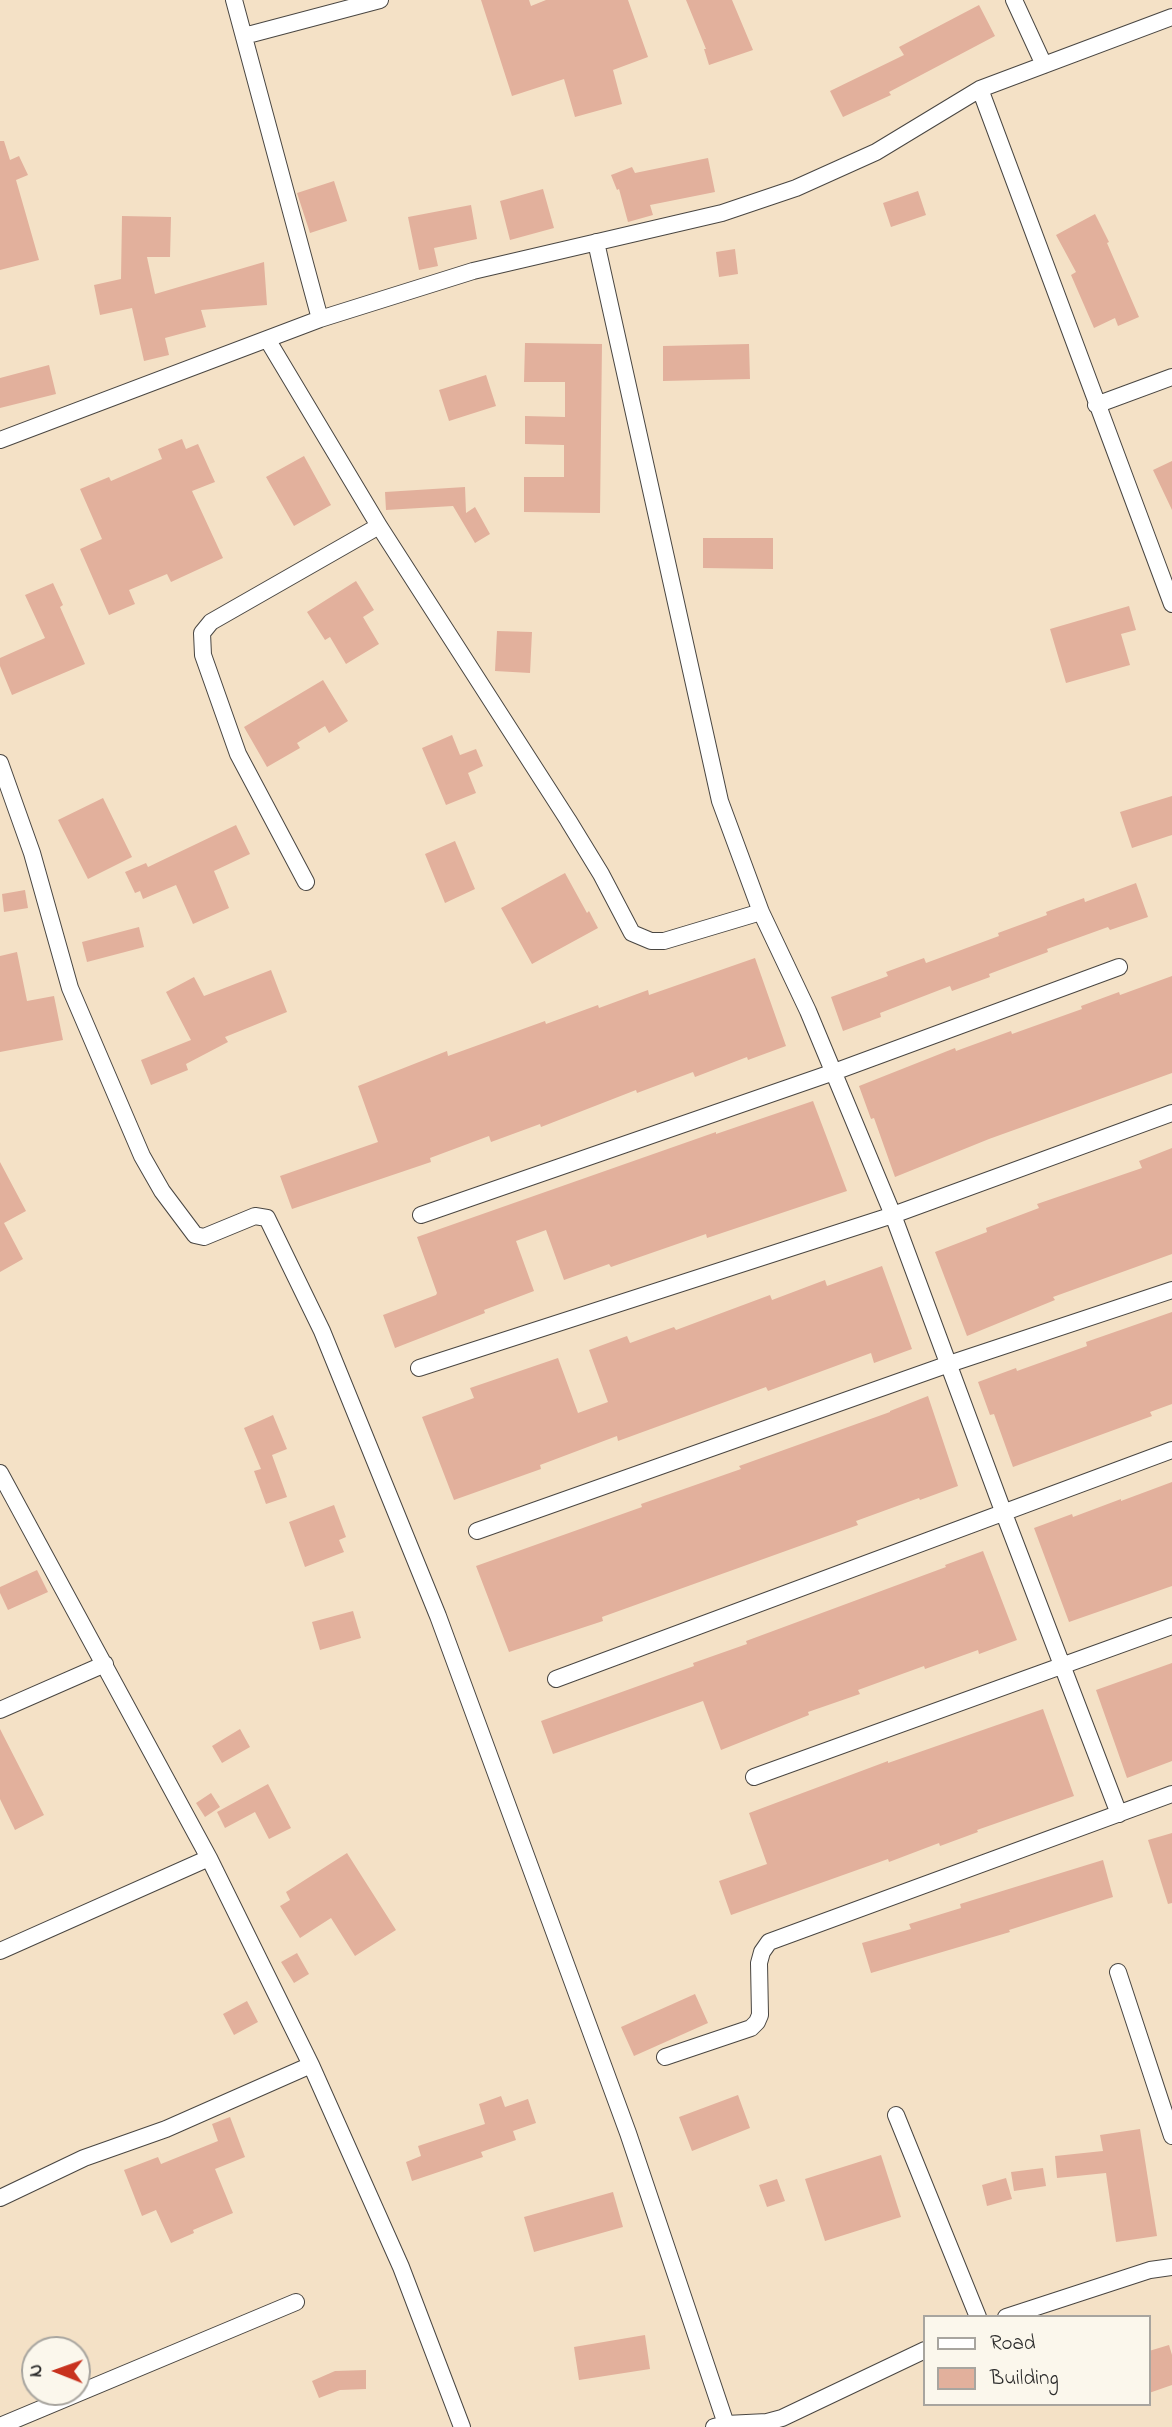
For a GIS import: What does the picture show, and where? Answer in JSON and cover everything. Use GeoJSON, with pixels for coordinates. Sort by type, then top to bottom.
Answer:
{"type":"FeatureCollection","features":[{"type":"Feature","properties":{"kind":"street"},"geometry":{"type":"LineString","coordinates":[[234,0],[320,319]]}},
{"type":"Feature","properties":{"kind":"street"},"geometry":{"type":"LineString","coordinates":[[244,36],[380,0]]}},
{"type":"Feature","properties":{"kind":"street"},"geometry":{"type":"LineString","coordinates":[[1014,0],[1044,65]]}},
{"type":"Feature","properties":{"kind":"street"},"geometry":{"type":"LineString","coordinates":[[0,440],[320,319],[472,271],[722,213],[796,188],[876,152],[980,89],[1172,17]]}},
{"type":"Feature","properties":{"kind":"street"},"geometry":{"type":"LineString","coordinates":[[980,89],[1096,405],[1168,582],[1172,604]]}},
{"type":"Feature","properties":{"kind":"street"},"geometry":{"type":"LineString","coordinates":[[596,242],[720,801],[761,912],[834,1072],[893,1215],[1119,1814]]}},
{"type":"Feature","properties":{"kind":"street"},"geometry":{"type":"LineString","coordinates":[[267,339],[379,526],[575,831],[632,933],[651,941],[664,941],[761,912]]}},
{"type":"Feature","properties":{"kind":"street"},"geometry":{"type":"LineString","coordinates":[[1096,405],[1172,377]]}},
{"type":"Feature","properties":{"kind":"street"},"geometry":{"type":"LineString","coordinates":[[306,882],[239,754],[203,655],[202,633],[211,622],[379,526]]}},
{"type":"Feature","properties":{"kind":"street"},"geometry":{"type":"LineString","coordinates":[[0,764],[32,853],[70,988],[142,1156],[195,1235],[204,1237],[255,1216],[267,1217],[322,1331],[438,1616],[628,2133],[720,2426],[782,2418],[923,2351]]}},
{"type":"Feature","properties":{"kind":"street"},"geometry":{"type":"LineString","coordinates":[[421,1215],[834,1072],[1119,967]]}},
{"type":"Feature","properties":{"kind":"street"},"geometry":{"type":"LineString","coordinates":[[419,1368],[893,1215],[1172,1113]]}},
{"type":"Feature","properties":{"kind":"street"},"geometry":{"type":"LineString","coordinates":[[477,1531],[949,1364],[1172,1290]]}},
{"type":"Feature","properties":{"kind":"street"},"geometry":{"type":"LineString","coordinates":[[556,1679],[1172,1450]]}},
{"type":"Feature","properties":{"kind":"street"},"geometry":{"type":"LineString","coordinates":[[0,1473],[209,1858],[311,2064],[401,2267],[462,2427]]}},
{"type":"Feature","properties":{"kind":"street"},"geometry":{"type":"LineString","coordinates":[[754,1777],[1172,1626]]}},
{"type":"Feature","properties":{"kind":"street"},"geometry":{"type":"LineString","coordinates":[[0,1710],[105,1664]]}},
{"type":"Feature","properties":{"kind":"street"},"geometry":{"type":"LineString","coordinates":[[665,2057],[751,2028],[757,2022],[760,2003],[759,1963],[769,1942],[1172,1794]]}},
{"type":"Feature","properties":{"kind":"street"},"geometry":{"type":"LineString","coordinates":[[0,1951],[209,1858]]}},
{"type":"Feature","properties":{"kind":"street"},"geometry":{"type":"LineString","coordinates":[[1118,1972],[1172,2136]]}},
{"type":"Feature","properties":{"kind":"street"},"geometry":{"type":"LineString","coordinates":[[0,2198],[84,2158],[166,2129],[311,2064]]}},
{"type":"Feature","properties":{"kind":"street"},"geometry":{"type":"LineString","coordinates":[[896,2115],[977,2315]]}},
{"type":"Feature","properties":{"kind":"street"},"geometry":{"type":"LineString","coordinates":[[1012,2315],[1150,2270],[1172,2267]]}},
{"type":"Feature","properties":{"kind":"street"},"geometry":{"type":"LineString","coordinates":[[0,2426],[296,2302]]}},
{"type":"Feature","properties":{"kind":"building"},"geometry":{"type":"Polygon","coordinates":[[[481,0],[529,0],[531,6],[546,0],[628,0],[648,57],[613,70],[622,104],[575,117],[564,79],[512,96],[481,0]]]}},
{"type":"Feature","properties":{"kind":"building"},"geometry":{"type":"Polygon","coordinates":[[[686,0],[732,0],[753,50],[709,65],[706,49],[686,0]]]}},
{"type":"Feature","properties":{"kind":"building"},"geometry":{"type":"Polygon","coordinates":[[[979,5],[995,36],[889,92],[891,95],[843,117],[830,91],[904,55],[899,47],[979,5]]]}},
{"type":"Feature","properties":{"kind":"building"},"geometry":{"type":"Polygon","coordinates":[[[0,141],[4,141],[10,160],[19,156],[28,175],[16,180],[39,260],[0,270],[0,141]]]}},
{"type":"Feature","properties":{"kind":"building"},"geometry":{"type":"Polygon","coordinates":[[[708,158],[715,192],[650,205],[653,215],[628,222],[619,189],[617,190],[611,175],[632,167],[635,173],[708,158]]]}},
{"type":"Feature","properties":{"kind":"building"},"geometry":{"type":"Polygon","coordinates":[[[334,181],[347,221],[310,233],[297,193],[334,181]]]}},
{"type":"Feature","properties":{"kind":"building"},"geometry":{"type":"Polygon","coordinates":[[[543,189],[554,228],[510,240],[500,201],[543,189]]]}},
{"type":"Feature","properties":{"kind":"building"},"geometry":{"type":"Polygon","coordinates":[[[918,191],[926,215],[891,227],[883,203],[918,191]]]}},
{"type":"Feature","properties":{"kind":"building"},"geometry":{"type":"Polygon","coordinates":[[[471,205],[477,239],[434,248],[438,266],[419,270],[408,217],[471,205]]]}},
{"type":"Feature","properties":{"kind":"building"},"geometry":{"type":"Polygon","coordinates":[[[1095,214],[1139,317],[1118,326],[1115,318],[1094,328],[1071,275],[1076,272],[1056,235],[1095,214]]]}},
{"type":"Feature","properties":{"kind":"building"},"geometry":{"type":"Polygon","coordinates":[[[122,216],[171,217],[170,257],[147,257],[155,294],[264,262],[267,305],[201,310],[206,327],[165,338],[169,355],[144,361],[132,308],[100,315],[94,285],[121,279],[122,216]]]}},
{"type":"Feature","properties":{"kind":"building"},"geometry":{"type":"Polygon","coordinates":[[[735,249],[738,274],[719,277],[716,252],[735,249]]]}},
{"type":"Feature","properties":{"kind":"building"},"geometry":{"type":"Polygon","coordinates":[[[525,343],[602,344],[600,513],[524,512],[524,477],[564,477],[564,445],[525,444],[525,416],[565,417],[565,382],[524,382],[525,343]]]}},
{"type":"Feature","properties":{"kind":"building"},"geometry":{"type":"Polygon","coordinates":[[[749,344],[750,379],[663,381],[663,346],[749,344]]]}},
{"type":"Feature","properties":{"kind":"building"},"geometry":{"type":"Polygon","coordinates":[[[49,365],[56,394],[0,408],[0,378],[49,365]]]}},
{"type":"Feature","properties":{"kind":"building"},"geometry":{"type":"Polygon","coordinates":[[[486,375],[496,406],[449,421],[439,390],[486,375]]]}},
{"type":"Feature","properties":{"kind":"building"},"geometry":{"type":"Polygon","coordinates":[[[182,439],[186,449],[198,444],[215,482],[192,491],[223,558],[171,582],[167,574],[129,590],[135,604],[109,615],[80,549],[102,539],[80,489],[109,477],[111,481],[162,459],[158,449],[182,439]]]}},
{"type":"Feature","properties":{"kind":"building"},"geometry":{"type":"Polygon","coordinates":[[[304,456],[331,505],[294,526],[266,477],[304,456]]]}},
{"type":"Feature","properties":{"kind":"building"},"geometry":{"type":"Polygon","coordinates":[[[1172,461],[1172,510],[1153,470],[1172,461]]]}},
{"type":"Feature","properties":{"kind":"building"},"geometry":{"type":"Polygon","coordinates":[[[465,487],[466,513],[475,507],[490,534],[475,543],[453,506],[386,510],[385,492],[465,487]]]}},
{"type":"Feature","properties":{"kind":"building"},"geometry":{"type":"Polygon","coordinates":[[[703,538],[773,538],[773,569],[703,568],[703,538]]]}},
{"type":"Feature","properties":{"kind":"building"},"geometry":{"type":"Polygon","coordinates":[[[356,581],[374,610],[363,617],[379,644],[346,664],[330,637],[325,640],[307,612],[356,581]]]}},
{"type":"Feature","properties":{"kind":"building"},"geometry":{"type":"Polygon","coordinates":[[[53,583],[63,605],[60,607],[85,664],[12,695],[0,666],[0,658],[45,638],[25,595],[53,583]]]}},
{"type":"Feature","properties":{"kind":"building"},"geometry":{"type":"Polygon","coordinates":[[[1129,606],[1136,630],[1121,634],[1130,665],[1066,683],[1050,629],[1129,606]]]}},
{"type":"Feature","properties":{"kind":"building"},"geometry":{"type":"Polygon","coordinates":[[[497,631],[532,632],[530,673],[495,671],[497,631]]]}},
{"type":"Feature","properties":{"kind":"building"},"geometry":{"type":"Polygon","coordinates":[[[323,680],[348,721],[329,733],[325,726],[297,743],[300,748],[267,767],[244,727],[323,680]]]}},
{"type":"Feature","properties":{"kind":"building"},"geometry":{"type":"Polygon","coordinates":[[[452,735],[460,755],[476,749],[483,766],[468,773],[476,793],[446,805],[422,748],[452,735]]]}},
{"type":"Feature","properties":{"kind":"building"},"geometry":{"type":"Polygon","coordinates":[[[1172,796],[1172,835],[1132,848],[1120,812],[1172,796]]]}},
{"type":"Feature","properties":{"kind":"building"},"geometry":{"type":"Polygon","coordinates":[[[103,798],[132,857],[88,879],[58,820],[103,798]]]}},
{"type":"Feature","properties":{"kind":"building"},"geometry":{"type":"Polygon","coordinates":[[[236,825],[250,854],[214,871],[229,908],[193,924],[176,885],[143,899],[140,891],[135,893],[125,872],[146,863],[148,867],[236,825]]]}},
{"type":"Feature","properties":{"kind":"building"},"geometry":{"type":"Polygon","coordinates":[[[455,841],[475,889],[445,903],[425,854],[455,841]]]}},
{"type":"Feature","properties":{"kind":"building"},"geometry":{"type":"Polygon","coordinates":[[[565,873],[598,928],[532,964],[501,908],[565,873]]]}},
{"type":"Feature","properties":{"kind":"building"},"geometry":{"type":"Polygon","coordinates":[[[1136,883],[1148,917],[1110,930],[1108,927],[1047,949],[1048,952],[989,974],[990,977],[952,991],[950,986],[880,1013],[881,1017],[843,1031],[831,997],[888,976],[886,972],[924,958],[926,963],[999,936],[998,933],[1047,915],[1046,912],[1084,898],[1085,902],[1136,883]]]}},
{"type":"Feature","properties":{"kind":"building"},"geometry":{"type":"Polygon","coordinates":[[[25,890],[28,908],[4,912],[2,894],[25,890]]]}},
{"type":"Feature","properties":{"kind":"building"},"geometry":{"type":"Polygon","coordinates":[[[139,927],[144,947],[87,962],[82,942],[139,927]]]}},
{"type":"Feature","properties":{"kind":"building"},"geometry":{"type":"Polygon","coordinates":[[[17,952],[27,1001],[54,996],[63,1040],[0,1052],[0,956],[17,952]]]}},
{"type":"Feature","properties":{"kind":"building"},"geometry":{"type":"Polygon","coordinates":[[[755,958],[786,1046],[748,1060],[747,1057],[695,1077],[693,1072],[637,1093],[636,1090],[541,1127],[540,1124],[491,1142],[489,1136],[430,1158],[431,1162],[292,1209],[280,1176],[378,1142],[358,1086],[447,1051],[448,1056],[545,1021],[546,1024],[648,990],[649,995],[755,958]]]}},
{"type":"Feature","properties":{"kind":"building"},"geometry":{"type":"Polygon","coordinates":[[[271,970],[287,1012],[225,1037],[228,1042],[186,1064],[188,1070],[151,1085],[141,1060],[191,1040],[166,992],[194,977],[204,996],[271,970]]]}},
{"type":"Feature","properties":{"kind":"building"},"geometry":{"type":"Polygon","coordinates":[[[1172,976],[1172,1073],[989,1139],[895,1177],[874,1118],[871,1119],[859,1086],[955,1048],[956,1051],[1011,1031],[1012,1034],[1082,1009],[1081,1006],[1119,992],[1120,995],[1172,976]]]}},
{"type":"Feature","properties":{"kind":"building"},"geometry":{"type":"Polygon","coordinates":[[[813,1101],[847,1191],[707,1238],[706,1234],[611,1267],[609,1264],[564,1280],[546,1230],[516,1241],[534,1291],[395,1348],[383,1315],[437,1293],[417,1237],[716,1132],[813,1101]]]}},
{"type":"Feature","properties":{"kind":"building"},"geometry":{"type":"Polygon","coordinates":[[[1172,1148],[1172,1254],[1053,1297],[1055,1300],[967,1336],[935,1252],[987,1232],[986,1228],[1039,1208],[1037,1204],[1142,1168],[1139,1161],[1172,1148]]]}},
{"type":"Feature","properties":{"kind":"building"},"geometry":{"type":"Polygon","coordinates":[[[0,1162],[26,1211],[4,1223],[23,1259],[0,1272],[0,1162]]]}},
{"type":"Feature","properties":{"kind":"building"},"geometry":{"type":"Polygon","coordinates":[[[882,1266],[912,1349],[874,1363],[871,1353],[768,1391],[766,1387],[618,1441],[617,1436],[540,1465],[541,1469],[454,1500],[422,1417],[474,1398],[470,1388],[558,1358],[578,1413],[608,1402],[589,1350],[627,1336],[630,1343],[674,1327],[676,1330],[770,1295],[772,1300],[825,1280],[827,1286],[882,1266]]]}},
{"type":"Feature","properties":{"kind":"building"},"geometry":{"type":"Polygon","coordinates":[[[1172,1312],[1172,1404],[1150,1412],[1152,1416],[1013,1467],[994,1414],[990,1415],[978,1382],[1087,1346],[1086,1342],[1172,1312]]]}},
{"type":"Feature","properties":{"kind":"building"},"geometry":{"type":"Polygon","coordinates":[[[928,1396],[958,1486],[856,1521],[858,1525],[602,1617],[603,1621],[509,1652],[476,1566],[642,1507],[641,1504],[741,1469],[739,1466],[928,1396]]]}},
{"type":"Feature","properties":{"kind":"building"},"geometry":{"type":"Polygon","coordinates":[[[273,1415],[287,1449],[272,1455],[287,1497],[266,1504],[254,1471],[261,1469],[244,1428],[273,1415]]]}},
{"type":"Feature","properties":{"kind":"building"},"geometry":{"type":"Polygon","coordinates":[[[1172,1482],[1172,1586],[1069,1622],[1034,1528],[1172,1482]]]}},
{"type":"Feature","properties":{"kind":"building"},"geometry":{"type":"Polygon","coordinates":[[[334,1505],[346,1537],[339,1540],[344,1552],[305,1567],[289,1522],[334,1505]]]}},
{"type":"Feature","properties":{"kind":"building"},"geometry":{"type":"Polygon","coordinates":[[[983,1551],[1017,1640],[979,1654],[978,1650],[925,1669],[924,1666],[858,1690],[860,1694],[808,1712],[809,1715],[721,1750],[703,1701],[553,1754],[541,1721],[694,1666],[693,1663],[747,1644],[746,1641],[983,1551]]]}},
{"type":"Feature","properties":{"kind":"building"},"geometry":{"type":"Polygon","coordinates":[[[37,1570],[48,1592],[8,1610],[0,1587],[37,1570]]]}},
{"type":"Feature","properties":{"kind":"building"},"geometry":{"type":"Polygon","coordinates":[[[353,1611],[361,1638],[320,1650],[312,1622],[353,1611]]]}},
{"type":"Feature","properties":{"kind":"building"},"geometry":{"type":"Polygon","coordinates":[[[1172,1663],[1172,1761],[1127,1778],[1096,1690],[1172,1663]]]}},
{"type":"Feature","properties":{"kind":"building"},"geometry":{"type":"Polygon","coordinates":[[[1043,1709],[1074,1796],[940,1846],[939,1843],[889,1862],[888,1859],[731,1915],[719,1881],[767,1864],[749,1813],[888,1761],[1043,1709]]]}},
{"type":"Feature","properties":{"kind":"building"},"geometry":{"type":"Polygon","coordinates":[[[0,1729],[44,1815],[15,1830],[0,1799],[0,1729]]]}},
{"type":"Feature","properties":{"kind":"building"},"geometry":{"type":"Polygon","coordinates":[[[240,1729],[250,1747],[222,1763],[212,1746],[240,1729]]]}},
{"type":"Feature","properties":{"kind":"building"},"geometry":{"type":"Polygon","coordinates":[[[268,1784],[291,1828],[269,1839],[255,1812],[225,1828],[217,1812],[268,1784]]]}},
{"type":"Feature","properties":{"kind":"building"},"geometry":{"type":"Polygon","coordinates":[[[211,1793],[220,1807],[205,1817],[196,1803],[211,1793]]]}},
{"type":"Feature","properties":{"kind":"building"},"geometry":{"type":"Polygon","coordinates":[[[1172,1833],[1172,1903],[1168,1904],[1148,1840],[1172,1833]]]}},
{"type":"Feature","properties":{"kind":"building"},"geometry":{"type":"Polygon","coordinates":[[[347,1853],[396,1930],[355,1956],[331,1918],[300,1938],[280,1906],[290,1900],[286,1892],[347,1853]]]}},
{"type":"Feature","properties":{"kind":"building"},"geometry":{"type":"Polygon","coordinates":[[[1103,1860],[1113,1897],[1009,1930],[1010,1932],[871,1973],[862,1943],[911,1929],[909,1924],[961,1908],[960,1904],[1103,1860]]]}},
{"type":"Feature","properties":{"kind":"building"},"geometry":{"type":"Polygon","coordinates":[[[297,1953],[309,1974],[294,1983],[281,1962],[297,1953]]]}},
{"type":"Feature","properties":{"kind":"building"},"geometry":{"type":"Polygon","coordinates":[[[695,1994],[708,2023],[634,2056],[621,2027],[695,1994]]]}},
{"type":"Feature","properties":{"kind":"building"},"geometry":{"type":"Polygon","coordinates":[[[247,2001],[258,2022],[234,2035],[223,2014],[247,2001]]]}},
{"type":"Feature","properties":{"kind":"building"},"geometry":{"type":"Polygon","coordinates":[[[738,2095],[750,2128],[692,2151],[679,2117],[738,2095]]]}},
{"type":"Feature","properties":{"kind":"building"},"geometry":{"type":"Polygon","coordinates":[[[501,2096],[505,2107],[528,2099],[536,2123],[513,2131],[516,2140],[481,2152],[483,2157],[412,2181],[406,2162],[421,2156],[418,2146],[485,2124],[479,2104],[501,2096]]]}},
{"type":"Feature","properties":{"kind":"building"},"geometry":{"type":"Polygon","coordinates":[[[230,2117],[245,2157],[215,2169],[233,2213],[193,2230],[194,2233],[171,2243],[156,2210],[142,2216],[124,2170],[158,2157],[161,2164],[218,2141],[212,2124],[230,2117]]]}},
{"type":"Feature","properties":{"kind":"building"},"geometry":{"type":"Polygon","coordinates":[[[1140,2129],[1157,2236],[1116,2242],[1106,2173],[1057,2178],[1055,2156],[1103,2151],[1100,2135],[1140,2129]]]}},
{"type":"Feature","properties":{"kind":"building"},"geometry":{"type":"Polygon","coordinates":[[[881,2155],[901,2217],[825,2241],[805,2179],[881,2155]]]}},
{"type":"Feature","properties":{"kind":"building"},"geometry":{"type":"Polygon","coordinates":[[[1043,2168],[1046,2186],[1014,2191],[1011,2172],[1043,2168]]]}},
{"type":"Feature","properties":{"kind":"building"},"geometry":{"type":"Polygon","coordinates":[[[1006,2178],[1012,2199],[987,2206],[982,2185],[1006,2178]]]}},
{"type":"Feature","properties":{"kind":"building"},"geometry":{"type":"Polygon","coordinates":[[[777,2179],[785,2201],[767,2207],[759,2185],[777,2179]]]}},
{"type":"Feature","properties":{"kind":"building"},"geometry":{"type":"Polygon","coordinates":[[[613,2192],[623,2227],[534,2252],[524,2217],[613,2192]]]}},
{"type":"Feature","properties":{"kind":"building"},"geometry":{"type":"Polygon","coordinates":[[[645,2335],[650,2369],[579,2380],[574,2347],[645,2335]]]}},
{"type":"Feature","properties":{"kind":"building"},"geometry":{"type":"Polygon","coordinates":[[[1169,2345],[1172,2355],[1172,2385],[1151,2392],[1151,2350],[1169,2345]]]}},
{"type":"Feature","properties":{"kind":"building"},"geometry":{"type":"Polygon","coordinates":[[[366,2370],[366,2389],[340,2390],[319,2398],[312,2381],[335,2371],[366,2370]]]}}]}
